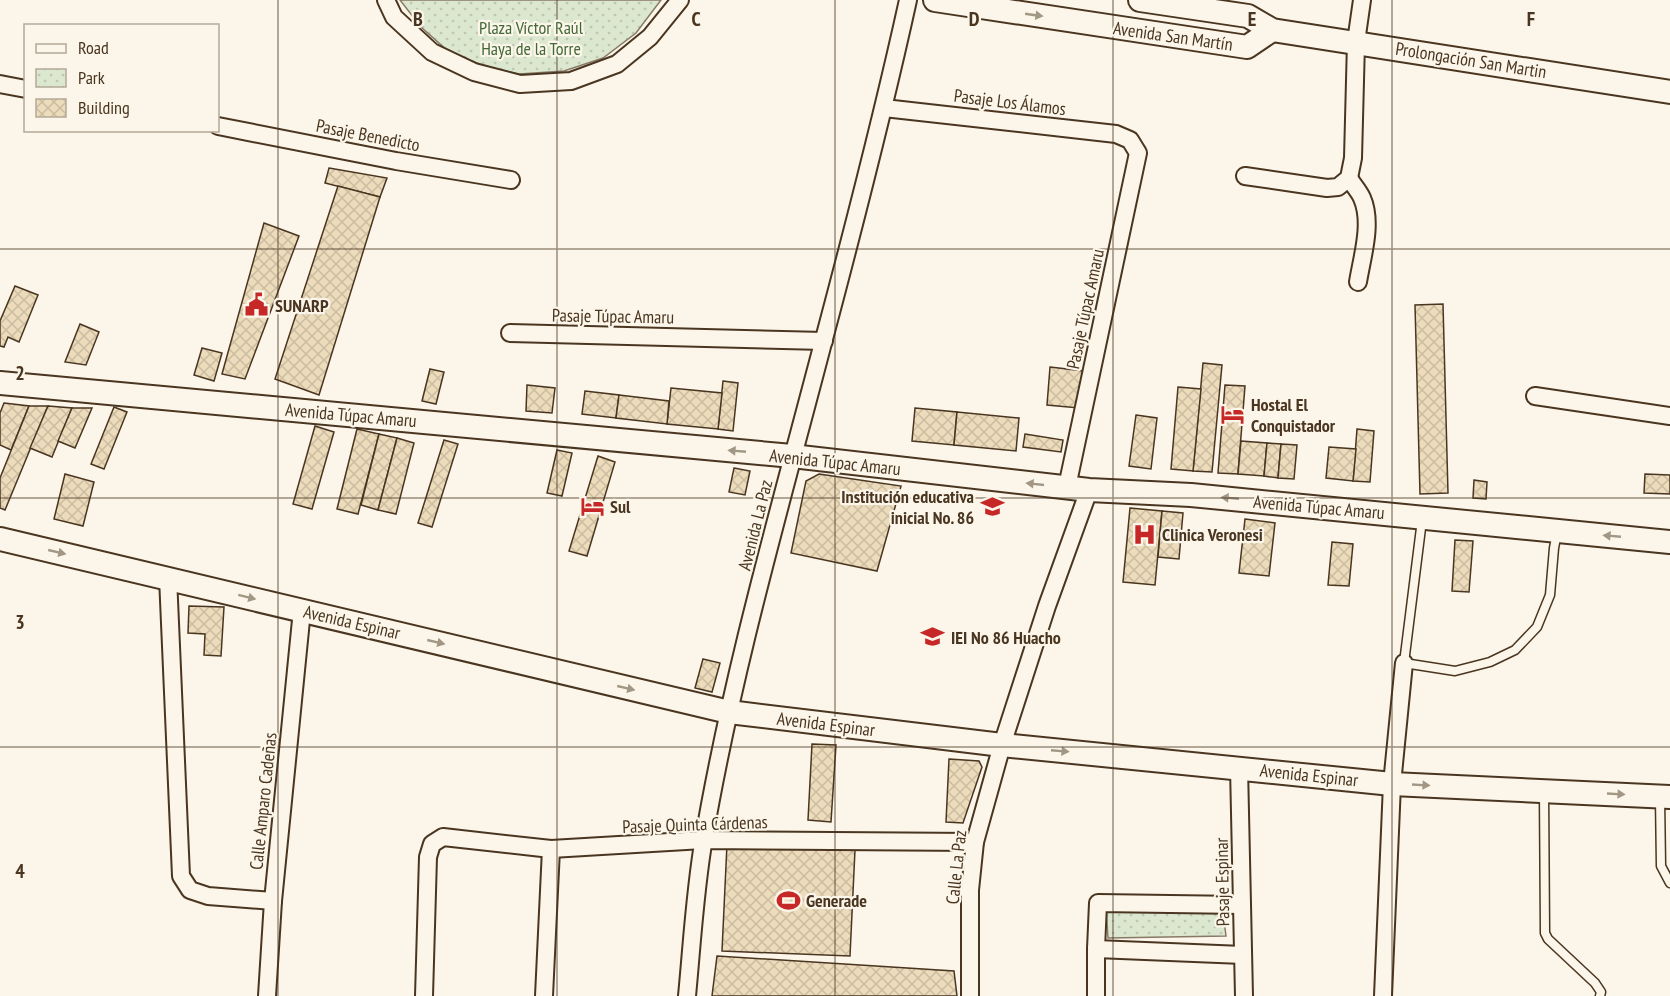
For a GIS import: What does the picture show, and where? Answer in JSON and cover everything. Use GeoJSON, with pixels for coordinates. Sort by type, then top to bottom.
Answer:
{"type":"FeatureCollection","features":[{"type":"Feature","properties":{"kind":"street"},"geometry":{"type":"LineString","coordinates":[[386,0],[394,17],[432,52],[474,72],[520,84],[572,81],[617,64],[650,37],[680,0]]}},
{"type":"Feature","properties":{"kind":"street","name":"Avenida La Paz"},"geometry":{"type":"LineString","coordinates":[[687,996],[703,840],[729,712],[792,456],[884,108],[908,0]]}},
{"type":"Feature","properties":{"kind":"street","name":"Avenida San Martín"},"geometry":{"type":"LineString","coordinates":[[935,0],[1247,46],[1272,30],[1248,16],[1140,0]]}},
{"type":"Feature","properties":{"kind":"street"},"geometry":{"type":"LineString","coordinates":[[1245,176],[1327,189],[1338,187],[1349,178],[1353,158],[1356,42],[1362,0]]}},
{"type":"Feature","properties":{"kind":"street","name":"Prolongación San Martin"},"geometry":{"type":"LineString","coordinates":[[1272,30],[1670,92]]}},
{"type":"Feature","properties":{"kind":"street"},"geometry":{"type":"LineString","coordinates":[[0,84],[24,89]]}},
{"type":"Feature","properties":{"kind":"street","name":"Pasaje Los Álamos"},"geometry":{"type":"LineString","coordinates":[[884,108],[1116,134],[1130,140]]}},
{"type":"Feature","properties":{"kind":"street","name":"Pasaje Benedicto"},"geometry":{"type":"LineString","coordinates":[[219,126],[396,161],[511,180]]}},
{"type":"Feature","properties":{"kind":"street","name":"Pasaje Túpac Amaru"},"geometry":{"type":"LineString","coordinates":[[1002,745],[1047,606],[1078,489],[1138,153],[1130,140]]}},
{"type":"Feature","properties":{"kind":"street"},"geometry":{"type":"LineString","coordinates":[[1349,178],[1362,199],[1366,211],[1358,282]]}},
{"type":"Feature","properties":{"kind":"street","name":"Pasaje Túpac Amaru"},"geometry":{"type":"LineString","coordinates":[[510,333],[824,341]]}},
{"type":"Feature","properties":{"kind":"street","name":"Avenida Túpac Amaru"},"geometry":{"type":"LineString","coordinates":[[0,383],[792,456],[1078,489],[1191,495],[1670,542]]}},
{"type":"Feature","properties":{"kind":"street"},"geometry":{"type":"LineString","coordinates":[[1535,396],[1670,416]]}},
{"type":"Feature","properties":{"kind":"street","name":"Avenida Espinar"},"geometry":{"type":"LineString","coordinates":[[0,539],[168,577],[729,712],[1002,745],[1392,784],[1665,796]]}},
{"type":"Feature","properties":{"kind":"street"},"geometry":{"type":"LineString","coordinates":[[168,577],[182,876],[190,890],[208,896],[273,901]]}},
{"type":"Feature","properties":{"kind":"street","name":"Calle Amparo Cadeñas"},"geometry":{"type":"LineString","coordinates":[[267,996],[273,901],[302,610]]}},
{"type":"Feature","properties":{"kind":"street"},"geometry":{"type":"LineString","coordinates":[[1383,996],[1392,784],[1404,663]]}},
{"type":"Feature","properties":{"kind":"street","name":"Calle La Paz"},"geometry":{"type":"LineString","coordinates":[[970,996],[970,890],[975,842],[1002,745]]}},
{"type":"Feature","properties":{"kind":"street","name":"Pasaje Espinar"},"geometry":{"type":"LineString","coordinates":[[1239,767],[1244,996]]}},
{"type":"Feature","properties":{"kind":"street","name":"Pasaje Quinta Cárdenas"},"geometry":{"type":"LineString","coordinates":[[424,996],[428,857],[432,844],[443,837],[551,849],[703,840],[975,842]]}},
{"type":"Feature","properties":{"kind":"street"},"geometry":{"type":"LineString","coordinates":[[544,996],[551,849]]}},
{"type":"Feature","properties":{"kind":"street"},"geometry":{"type":"LineString","coordinates":[[1096,996],[1097,906],[1100,902],[1242,905]]}},
{"type":"Feature","properties":{"kind":"street"},"geometry":{"type":"LineString","coordinates":[[1096,949],[1243,955]]}},
{"type":"Feature","properties":{"kind":"lane"},"geometry":{"type":"LineString","coordinates":[[1422,517],[1404,663],[1455,671],[1490,662],[1515,650],[1538,627],[1550,595],[1554,548],[1558,531]]}},
{"type":"Feature","properties":{"kind":"lane"},"geometry":{"type":"LineString","coordinates":[[1545,791],[1545,933],[1548,939],[1595,983],[1601,992],[1600,996]]}},
{"type":"Feature","properties":{"kind":"lane"},"geometry":{"type":"LineString","coordinates":[[1665,796],[1661,866],[1670,883]]}},
{"type":"Feature","properties":{"kind":"green space","name":"Plaza Víctor Raúl Haya de la Torre"},"geometry":{"type":"Polygon","coordinates":[[[400,0],[661,0],[636,33],[603,58],[564,71],[519,74],[484,66],[448,51],[421,27],[400,0]]]}},
{"type":"Feature","properties":{"kind":"green space"},"geometry":{"type":"Polygon","coordinates":[[[1222,905],[1226,936],[1108,938],[1106,907],[1222,905]]]}},
{"type":"Feature","properties":{"kind":"building"},"geometry":{"type":"Polygon","coordinates":[[[329,168],[387,178],[380,197],[325,183],[329,168]]]}},
{"type":"Feature","properties":{"kind":"building"},"geometry":{"type":"Polygon","coordinates":[[[338,186],[380,197],[319,395],[275,379],[338,186]]]}},
{"type":"Feature","properties":{"kind":"building","name":"SUNARP"},"geometry":{"type":"Polygon","coordinates":[[[264,223],[299,236],[245,379],[222,374],[264,223]]]}},
{"type":"Feature","properties":{"kind":"building"},"geometry":{"type":"Polygon","coordinates":[[[15,286],[38,295],[19,342],[8,337],[4,347],[0,346],[0,321],[15,286]]]}},
{"type":"Feature","properties":{"kind":"building"},"geometry":{"type":"Polygon","coordinates":[[[1443,304],[1448,493],[1420,494],[1415,305],[1443,304]]]}},
{"type":"Feature","properties":{"kind":"building"},"geometry":{"type":"Polygon","coordinates":[[[80,324],[99,332],[86,365],[65,362],[80,324]]]}},
{"type":"Feature","properties":{"kind":"building"},"geometry":{"type":"Polygon","coordinates":[[[202,348],[222,353],[214,381],[194,375],[202,348]]]}},
{"type":"Feature","properties":{"kind":"building"},"geometry":{"type":"Polygon","coordinates":[[[1203,363],[1222,365],[1212,472],[1193,471],[1203,363]]]}},
{"type":"Feature","properties":{"kind":"building"},"geometry":{"type":"Polygon","coordinates":[[[1050,367],[1084,371],[1079,408],[1047,405],[1050,367]]]}},
{"type":"Feature","properties":{"kind":"building"},"geometry":{"type":"Polygon","coordinates":[[[430,369],[444,372],[436,404],[422,401],[430,369]]]}},
{"type":"Feature","properties":{"kind":"building"},"geometry":{"type":"Polygon","coordinates":[[[723,381],[738,383],[733,431],[718,429],[723,381]]]}},
{"type":"Feature","properties":{"kind":"building"},"geometry":{"type":"Polygon","coordinates":[[[527,385],[555,388],[552,413],[526,411],[527,385]]]}},
{"type":"Feature","properties":{"kind":"building","name":"Hostal El Conquistador"},"geometry":{"type":"Polygon","coordinates":[[[1225,385],[1245,386],[1238,474],[1218,473],[1225,385]]]}},
{"type":"Feature","properties":{"kind":"building"},"geometry":{"type":"Polygon","coordinates":[[[1178,387],[1201,389],[1193,471],[1171,469],[1178,387]]]}},
{"type":"Feature","properties":{"kind":"building"},"geometry":{"type":"Polygon","coordinates":[[[671,388],[722,393],[718,429],[667,424],[671,388]]]}},
{"type":"Feature","properties":{"kind":"building"},"geometry":{"type":"Polygon","coordinates":[[[585,391],[619,395],[616,418],[582,414],[585,391]]]}},
{"type":"Feature","properties":{"kind":"building"},"geometry":{"type":"Polygon","coordinates":[[[619,395],[669,401],[667,424],[616,418],[619,395]]]}},
{"type":"Feature","properties":{"kind":"building"},"geometry":{"type":"Polygon","coordinates":[[[4,403],[29,406],[11,450],[0,445],[0,413],[4,403]]]}},
{"type":"Feature","properties":{"kind":"building"},"geometry":{"type":"Polygon","coordinates":[[[29,406],[48,406],[5,510],[0,508],[0,478],[29,406]]]}},
{"type":"Feature","properties":{"kind":"building"},"geometry":{"type":"Polygon","coordinates":[[[48,406],[72,408],[52,457],[30,448],[48,406]]]}},
{"type":"Feature","properties":{"kind":"building"},"geometry":{"type":"Polygon","coordinates":[[[114,407],[127,412],[104,469],[91,464],[114,407]]]}},
{"type":"Feature","properties":{"kind":"building"},"geometry":{"type":"Polygon","coordinates":[[[72,408],[92,408],[75,448],[58,441],[72,408]]]}},
{"type":"Feature","properties":{"kind":"building"},"geometry":{"type":"Polygon","coordinates":[[[915,408],[957,412],[954,445],[912,441],[915,408]]]}},
{"type":"Feature","properties":{"kind":"building"},"geometry":{"type":"Polygon","coordinates":[[[957,412],[1019,418],[1016,451],[954,445],[957,412]]]}},
{"type":"Feature","properties":{"kind":"building"},"geometry":{"type":"Polygon","coordinates":[[[1136,415],[1157,418],[1151,469],[1129,466],[1136,415]]]}},
{"type":"Feature","properties":{"kind":"building"},"geometry":{"type":"Polygon","coordinates":[[[315,426],[334,432],[312,509],[293,504],[315,426]]]}},
{"type":"Feature","properties":{"kind":"building"},"geometry":{"type":"Polygon","coordinates":[[[357,429],[379,434],[358,514],[337,509],[357,429]]]}},
{"type":"Feature","properties":{"kind":"building"},"geometry":{"type":"Polygon","coordinates":[[[1357,429],[1374,431],[1370,482],[1353,481],[1357,429]]]}},
{"type":"Feature","properties":{"kind":"building"},"geometry":{"type":"Polygon","coordinates":[[[379,434],[397,438],[378,510],[361,505],[379,434]]]}},
{"type":"Feature","properties":{"kind":"building"},"geometry":{"type":"Polygon","coordinates":[[[1025,434],[1063,440],[1061,452],[1023,447],[1025,434]]]}},
{"type":"Feature","properties":{"kind":"building"},"geometry":{"type":"Polygon","coordinates":[[[397,438],[414,443],[396,514],[378,510],[397,438]]]}},
{"type":"Feature","properties":{"kind":"building"},"geometry":{"type":"Polygon","coordinates":[[[444,440],[458,444],[432,527],[418,523],[444,440]]]}},
{"type":"Feature","properties":{"kind":"building"},"geometry":{"type":"Polygon","coordinates":[[[1241,441],[1267,443],[1264,476],[1238,474],[1241,441]]]}},
{"type":"Feature","properties":{"kind":"building"},"geometry":{"type":"Polygon","coordinates":[[[1267,443],[1281,444],[1278,478],[1264,476],[1267,443]]]}},
{"type":"Feature","properties":{"kind":"building"},"geometry":{"type":"Polygon","coordinates":[[[1281,444],[1297,445],[1294,479],[1278,478],[1281,444]]]}},
{"type":"Feature","properties":{"kind":"building"},"geometry":{"type":"Polygon","coordinates":[[[1329,447],[1356,449],[1353,481],[1326,478],[1329,447]]]}},
{"type":"Feature","properties":{"kind":"building"},"geometry":{"type":"Polygon","coordinates":[[[557,450],[572,453],[562,496],[547,493],[557,450]]]}},
{"type":"Feature","properties":{"kind":"building","name":"Sul"},"geometry":{"type":"Polygon","coordinates":[[[598,456],[615,462],[587,556],[569,551],[598,456]]]}},
{"type":"Feature","properties":{"kind":"building"},"geometry":{"type":"Polygon","coordinates":[[[734,468],[750,471],[745,495],[729,492],[734,468]]]}},
{"type":"Feature","properties":{"kind":"building"},"geometry":{"type":"Polygon","coordinates":[[[65,474],[94,482],[83,526],[54,519],[65,474]]]}},
{"type":"Feature","properties":{"kind":"building"},"geometry":{"type":"Polygon","coordinates":[[[819,474],[901,486],[877,571],[791,553],[806,481],[819,474]]]}},
{"type":"Feature","properties":{"kind":"building"},"geometry":{"type":"Polygon","coordinates":[[[1645,474],[1670,475],[1670,494],[1644,493],[1645,474]]]}},
{"type":"Feature","properties":{"kind":"building"},"geometry":{"type":"Polygon","coordinates":[[[1474,480],[1487,482],[1486,499],[1473,498],[1474,480]]]}},
{"type":"Feature","properties":{"kind":"building","name":"Clinica Veronesi"},"geometry":{"type":"Polygon","coordinates":[[[1130,508],[1162,511],[1155,585],[1123,582],[1130,508]]]}},
{"type":"Feature","properties":{"kind":"building"},"geometry":{"type":"Polygon","coordinates":[[[1162,511],[1183,513],[1179,559],[1158,557],[1162,511]]]}},
{"type":"Feature","properties":{"kind":"building"},"geometry":{"type":"Polygon","coordinates":[[[1245,519],[1275,523],[1269,576],[1239,573],[1245,519]]]}},
{"type":"Feature","properties":{"kind":"building"},"geometry":{"type":"Polygon","coordinates":[[[1455,540],[1473,541],[1469,592],[1452,591],[1455,540]]]}},
{"type":"Feature","properties":{"kind":"building"},"geometry":{"type":"Polygon","coordinates":[[[1332,542],[1353,544],[1349,586],[1328,585],[1332,542]]]}},
{"type":"Feature","properties":{"kind":"building"},"geometry":{"type":"Polygon","coordinates":[[[189,606],[224,607],[221,656],[204,655],[205,634],[188,633],[189,606]]]}},
{"type":"Feature","properties":{"kind":"building"},"geometry":{"type":"Polygon","coordinates":[[[703,659],[720,663],[712,692],[695,688],[703,659]]]}},
{"type":"Feature","properties":{"kind":"building"},"geometry":{"type":"Polygon","coordinates":[[[812,744],[836,745],[831,822],[808,820],[812,744]]]}},
{"type":"Feature","properties":{"kind":"building"},"geometry":{"type":"Polygon","coordinates":[[[949,759],[979,761],[982,767],[963,823],[946,822],[949,759]]]}},
{"type":"Feature","properties":{"kind":"building","name":"Generade"},"geometry":{"type":"Polygon","coordinates":[[[727,844],[855,850],[850,956],[722,951],[727,844]]]}},
{"type":"Feature","properties":{"kind":"building"},"geometry":{"type":"Polygon","coordinates":[[[717,956],[954,971],[957,996],[712,996],[717,956]]]}},
{"type":"Feature","properties":{"kind":"place","name":"SUNARP"},"geometry":{"type":"Point","coordinates":[257,305]}},
{"type":"Feature","properties":{"kind":"place","name":"Hostal El Conquistador"},"geometry":{"type":"Point","coordinates":[1233,414]}},
{"type":"Feature","properties":{"kind":"place","name":"Sul"},"geometry":{"type":"Point","coordinates":[592,506]}},
{"type":"Feature","properties":{"kind":"place","name":"Institución educativa inicial No. 86"},"geometry":{"type":"Point","coordinates":[992,506]}},
{"type":"Feature","properties":{"kind":"place","name":"Clinica Veronesi"},"geometry":{"type":"Point","coordinates":[1144,534]}},
{"type":"Feature","properties":{"kind":"place","name":"IEI No 86 Huacho"},"geometry":{"type":"Point","coordinates":[933,637]}},
{"type":"Feature","properties":{"kind":"place","name":"Generade"},"geometry":{"type":"Point","coordinates":[788,900]}}]}
